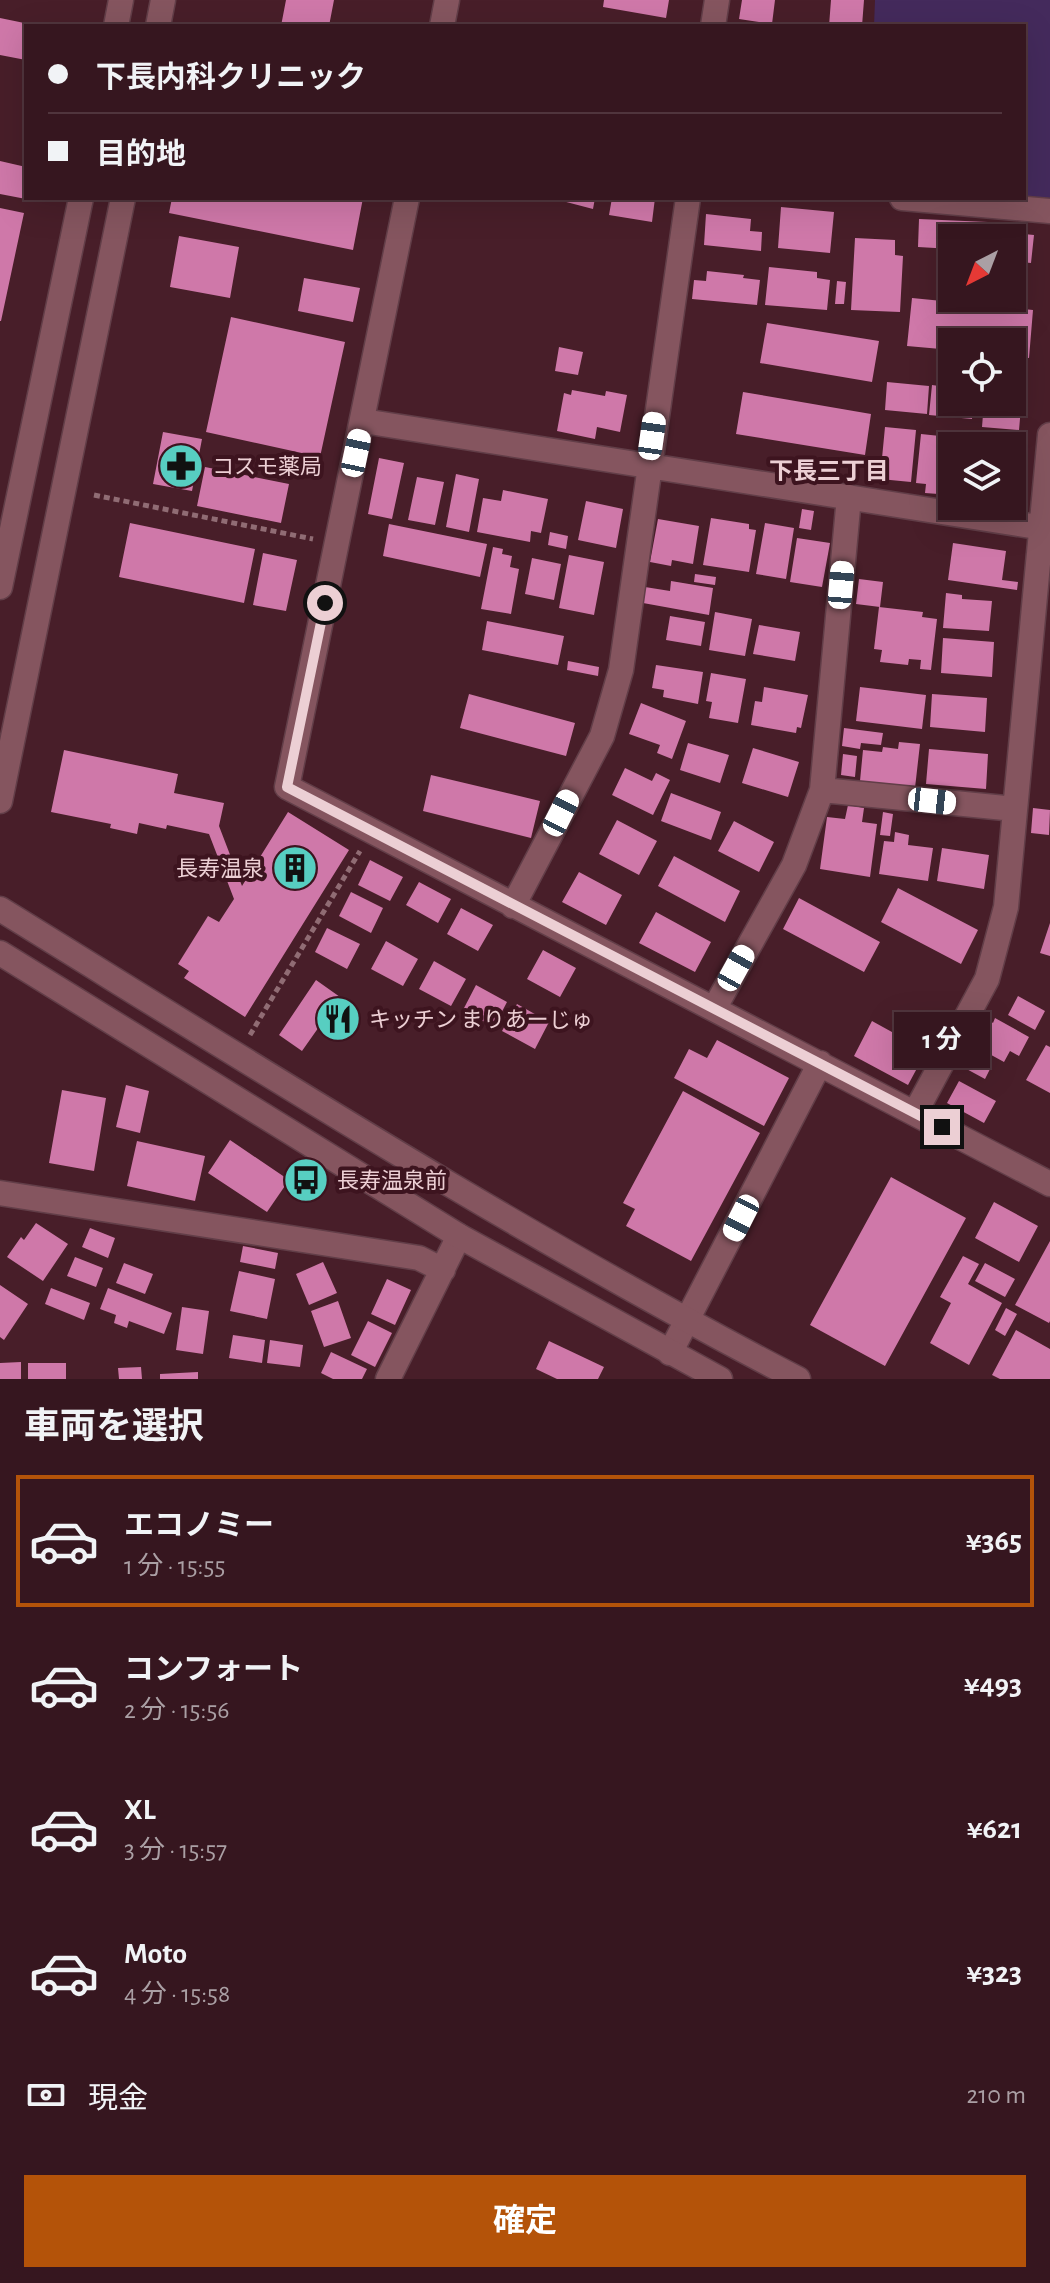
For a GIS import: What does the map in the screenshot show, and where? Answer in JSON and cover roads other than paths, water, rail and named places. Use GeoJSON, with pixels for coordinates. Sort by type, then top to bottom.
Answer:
{"type":"FeatureCollection","features":[{"type":"Feature","properties":{"kind":"street"},"geometry":{"type":"LineString","coordinates":[[116,24],[121,0]]}},
{"type":"Feature","properties":{"kind":"street"},"geometry":{"type":"LineString","coordinates":[[158,24],[163,0]]}},
{"type":"Feature","properties":{"kind":"street"},"geometry":{"type":"LineString","coordinates":[[442,24],[447,0]]}},
{"type":"Feature","properties":{"kind":"street"},"geometry":{"type":"LineString","coordinates":[[713,24],[717,0]]}},
{"type":"Feature","properties":{"kind":"street"},"geometry":{"type":"LineString","coordinates":[[0,587],[81,200]]}},
{"type":"Feature","properties":{"kind":"street"},"geometry":{"type":"LineString","coordinates":[[0,801],[123,200]]}},
{"type":"Feature","properties":{"kind":"street"},"geometry":{"type":"LineString","coordinates":[[407,200],[287,787],[1050,1184]]}},
{"type":"Feature","properties":{"kind":"street"},"geometry":{"type":"LineString","coordinates":[[513,906],[602,736],[621,670],[688,200]]}},
{"type":"Feature","properties":{"kind":"street"},"geometry":{"type":"LineString","coordinates":[[925,200],[1050,211]]}},
{"type":"Feature","properties":{"kind":"street"},"geometry":{"type":"LineString","coordinates":[[363,421],[1046,528]]}},
{"type":"Feature","properties":{"kind":"street"},"geometry":{"type":"LineString","coordinates":[[915,1113],[987,979],[1006,907],[1046,528],[1050,435]]}},
{"type":"Feature","properties":{"kind":"street"},"geometry":{"type":"LineString","coordinates":[[714,1009],[794,865],[822,790],[849,497]]}},
{"type":"Feature","properties":{"kind":"street"},"geometry":{"type":"LineString","coordinates":[[822,790],[1015,809]]}},
{"type":"Feature","properties":{"kind":"street"},"geometry":{"type":"LineString","coordinates":[[0,909],[465,1194],[688,1322],[798,1379]]}},
{"type":"Feature","properties":{"kind":"street"},"geometry":{"type":"LineString","coordinates":[[0,953],[459,1236],[720,1379]]}},
{"type":"Feature","properties":{"kind":"street"},"geometry":{"type":"LineString","coordinates":[[670,1353],[820,1063]]}},
{"type":"Feature","properties":{"kind":"street"},"geometry":{"type":"LineString","coordinates":[[0,1193],[419,1258],[443,1270]]}},
{"type":"Feature","properties":{"kind":"street"},"geometry":{"type":"LineString","coordinates":[[388,1379],[459,1236]]}},
{"type":"Feature","properties":{"kind":"place","name":"コスモ薬局"},"geometry":{"type":"Point","coordinates":[181,466]}},
{"type":"Feature","properties":{"kind":"place","name":"長寿温泉"},"geometry":{"type":"Point","coordinates":[295,868]}},
{"type":"Feature","properties":{"kind":"place","name":"キッチン まりあーじゅ"},"geometry":{"type":"Point","coordinates":[338,1019]}},
{"type":"Feature","properties":{"kind":"place","name":"長寿温泉前"},"geometry":{"type":"Point","coordinates":[306,1180]}},
{"type":"Feature","properties":{"kind":"district","name":"下長三丁目"},"geometry":{"type":"Point","coordinates":[829,471]}}]}
